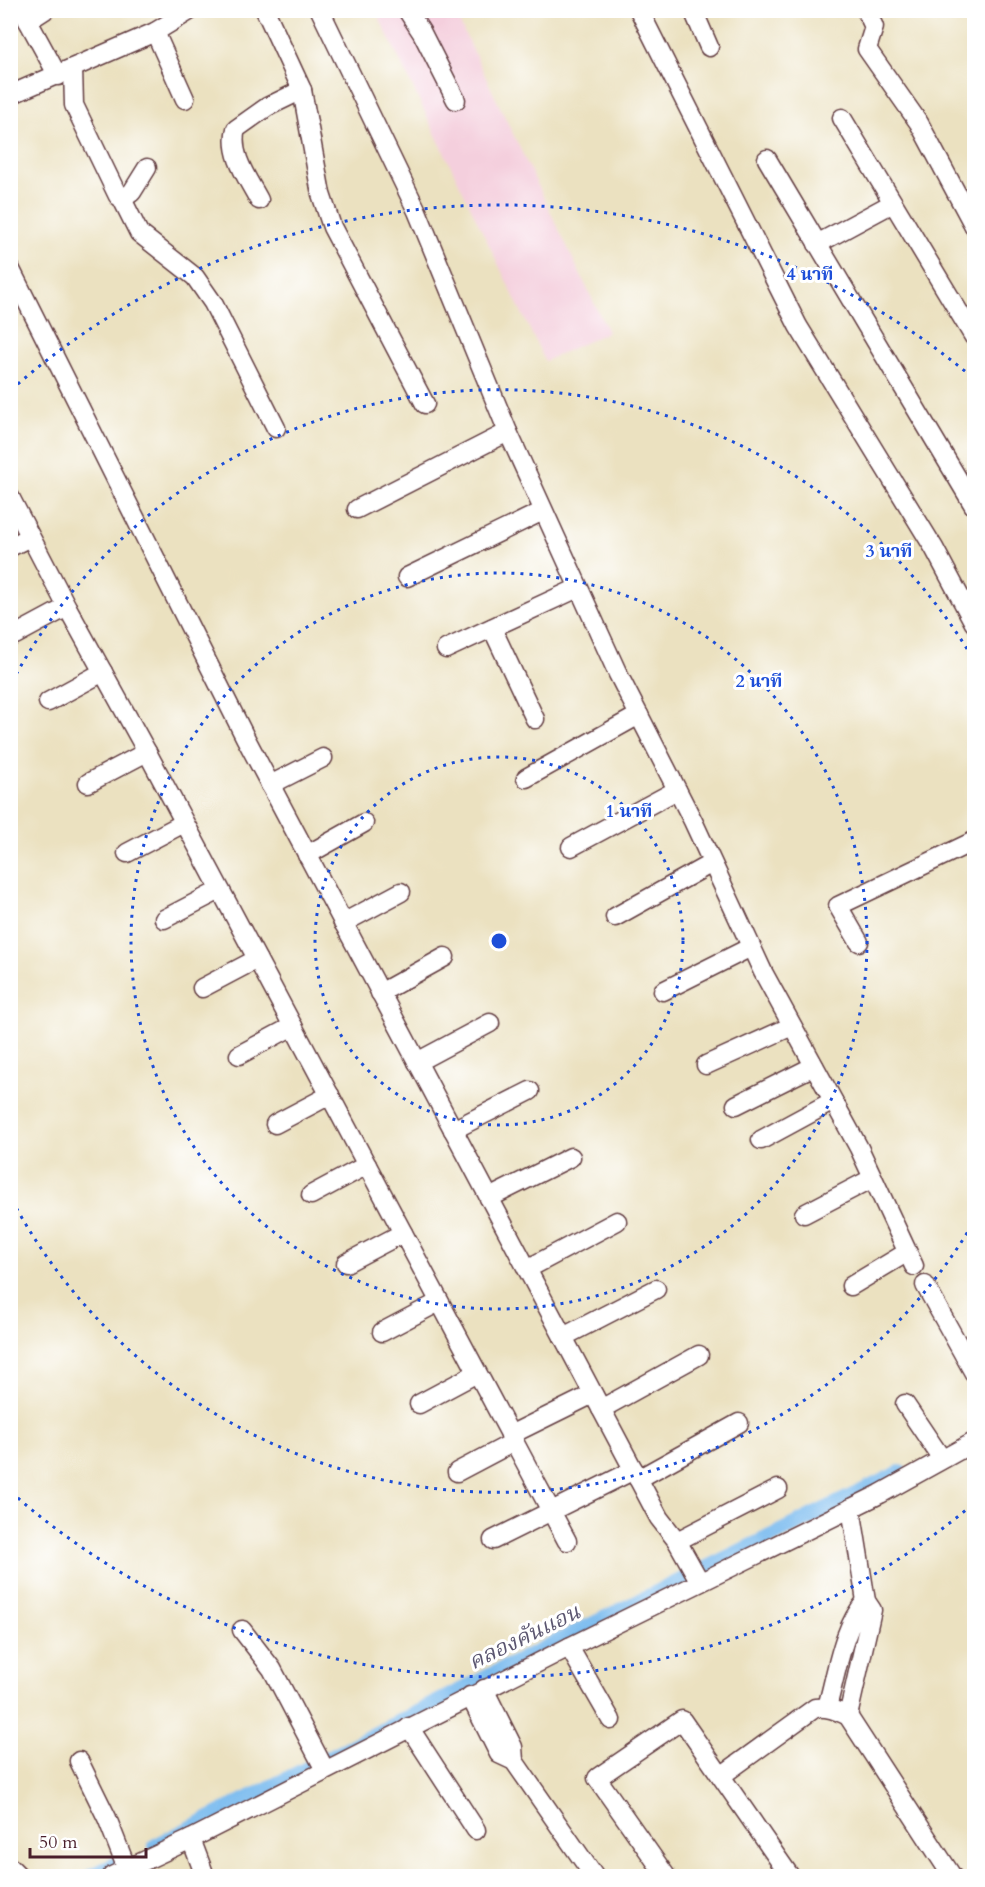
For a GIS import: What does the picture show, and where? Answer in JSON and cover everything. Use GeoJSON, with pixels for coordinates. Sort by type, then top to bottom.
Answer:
{"type":"FeatureCollection","features":[{"type":"Feature","properties":{"kind":"street"},"geometry":{"type":"LineString","coordinates":[[45,10],[25,16],[65,72],[74,105],[103,160],[116,194],[122,199],[139,233],[195,277],[213,303],[276,428]]}},
{"type":"Feature","properties":{"kind":"street"},"geometry":{"type":"LineString","coordinates":[[265,10],[302,90],[321,194],[332,226],[425,404]]}},
{"type":"Feature","properties":{"kind":"street"},"geometry":{"type":"LineString","coordinates":[[320,10],[417,211],[508,432],[578,588],[751,947],[834,1101],[873,1178],[910,1260],[851,1286]]}},
{"type":"Feature","properties":{"kind":"street"},"geometry":{"type":"LineString","coordinates":[[407,10],[423,33],[456,100]]}},
{"type":"Feature","properties":{"kind":"street"},"geometry":{"type":"LineString","coordinates":[[639,10],[798,326],[934,548],[975,623]]}},
{"type":"Feature","properties":{"kind":"street"},"geometry":{"type":"LineString","coordinates":[[693,10],[709,47]]}},
{"type":"Feature","properties":{"kind":"street"},"geometry":{"type":"LineString","coordinates":[[866,10],[874,27],[867,49],[919,123],[975,225]]}},
{"type":"Feature","properties":{"kind":"street"},"geometry":{"type":"LineString","coordinates":[[10,95],[154,32],[189,11]]}},
{"type":"Feature","properties":{"kind":"street"},"geometry":{"type":"LineString","coordinates":[[154,32],[185,99]]}},
{"type":"Feature","properties":{"kind":"street"},"geometry":{"type":"LineString","coordinates":[[259,200],[238,160],[234,140],[236,129],[267,107],[302,90]]}},
{"type":"Feature","properties":{"kind":"street"},"geometry":{"type":"LineString","coordinates":[[842,117],[975,337]]}},
{"type":"Feature","properties":{"kind":"street"},"geometry":{"type":"LineString","coordinates":[[767,159],[975,506]]}},
{"type":"Feature","properties":{"kind":"street"},"geometry":{"type":"LineString","coordinates":[[122,199],[132,192],[147,168]]}},
{"type":"Feature","properties":{"kind":"street"},"geometry":{"type":"LineString","coordinates":[[817,244],[893,202]]}},
{"type":"Feature","properties":{"kind":"street"},"geometry":{"type":"LineString","coordinates":[[10,268],[270,785],[659,1518],[680,1546],[698,1578]]}},
{"type":"Feature","properties":{"kind":"street"},"geometry":{"type":"LineString","coordinates":[[357,509],[508,432]]}},
{"type":"Feature","properties":{"kind":"street"},"geometry":{"type":"LineString","coordinates":[[10,497],[567,1541]]}},
{"type":"Feature","properties":{"kind":"street"},"geometry":{"type":"LineString","coordinates":[[406,577],[543,511]]}},
{"type":"Feature","properties":{"kind":"street"},"geometry":{"type":"LineString","coordinates":[[10,547],[30,537]]}},
{"type":"Feature","properties":{"kind":"street"},"geometry":{"type":"LineString","coordinates":[[446,649],[578,588]]}},
{"type":"Feature","properties":{"kind":"street"},"geometry":{"type":"LineString","coordinates":[[15,635],[67,607]]}},
{"type":"Feature","properties":{"kind":"street"},"geometry":{"type":"LineString","coordinates":[[492,628],[535,719]]}},
{"type":"Feature","properties":{"kind":"street"},"geometry":{"type":"LineString","coordinates":[[48,702],[104,672]]}},
{"type":"Feature","properties":{"kind":"street"},"geometry":{"type":"LineString","coordinates":[[526,778],[639,716]]}},
{"type":"Feature","properties":{"kind":"street"},"geometry":{"type":"LineString","coordinates":[[88,783],[147,752]]}},
{"type":"Feature","properties":{"kind":"street"},"geometry":{"type":"LineString","coordinates":[[270,785],[323,758]]}},
{"type":"Feature","properties":{"kind":"street"},"geometry":{"type":"LineString","coordinates":[[571,847],[677,790]]}},
{"type":"Feature","properties":{"kind":"street"},"geometry":{"type":"LineString","coordinates":[[127,853],[184,823]]}},
{"type":"Feature","properties":{"kind":"street"},"geometry":{"type":"LineString","coordinates":[[307,855],[364,823]]}},
{"type":"Feature","properties":{"kind":"street"},"geometry":{"type":"LineString","coordinates":[[859,942],[838,906],[975,841]]}},
{"type":"Feature","properties":{"kind":"street"},"geometry":{"type":"LineString","coordinates":[[615,917],[712,863]]}},
{"type":"Feature","properties":{"kind":"street"},"geometry":{"type":"LineString","coordinates":[[164,919],[220,890]]}},
{"type":"Feature","properties":{"kind":"street"},"geometry":{"type":"LineString","coordinates":[[343,923],[401,892]]}},
{"type":"Feature","properties":{"kind":"street"},"geometry":{"type":"LineString","coordinates":[[663,991],[751,947]]}},
{"type":"Feature","properties":{"kind":"street"},"geometry":{"type":"LineString","coordinates":[[380,993],[445,957]]}},
{"type":"Feature","properties":{"kind":"street"},"geometry":{"type":"LineString","coordinates":[[202,988],[257,959]]}},
{"type":"Feature","properties":{"kind":"street"},"geometry":{"type":"LineString","coordinates":[[417,1062],[490,1023]]}},
{"type":"Feature","properties":{"kind":"street"},"geometry":{"type":"LineString","coordinates":[[239,1054],[293,1026]]}},
{"type":"Feature","properties":{"kind":"street"},"geometry":{"type":"LineString","coordinates":[[706,1065],[792,1026]]}},
{"type":"Feature","properties":{"kind":"street"},"geometry":{"type":"LineString","coordinates":[[736,1105],[814,1066]]}},
{"type":"Feature","properties":{"kind":"street"},"geometry":{"type":"LineString","coordinates":[[453,1130],[530,1090]]}},
{"type":"Feature","properties":{"kind":"street"},"geometry":{"type":"LineString","coordinates":[[275,1124],[330,1095]]}},
{"type":"Feature","properties":{"kind":"street"},"geometry":{"type":"LineString","coordinates":[[761,1140],[834,1101]]}},
{"type":"Feature","properties":{"kind":"street"},"geometry":{"type":"LineString","coordinates":[[489,1198],[571,1157]]}},
{"type":"Feature","properties":{"kind":"street"},"geometry":{"type":"LineString","coordinates":[[311,1195],[367,1165]]}},
{"type":"Feature","properties":{"kind":"street"},"geometry":{"type":"LineString","coordinates":[[804,1214],[873,1178]]}},
{"type":"Feature","properties":{"kind":"street"},"geometry":{"type":"LineString","coordinates":[[526,1269],[617,1221]]}},
{"type":"Feature","properties":{"kind":"street"},"geometry":{"type":"LineString","coordinates":[[346,1263],[403,1233]]}},
{"type":"Feature","properties":{"kind":"street"},"geometry":{"type":"LineString","coordinates":[[925,1285],[975,1372]]}},
{"type":"Feature","properties":{"kind":"street"},"geometry":{"type":"LineString","coordinates":[[563,1338],[656,1289]]}},
{"type":"Feature","properties":{"kind":"street"},"geometry":{"type":"LineString","coordinates":[[382,1332],[440,1302]]}},
{"type":"Feature","properties":{"kind":"street"},"geometry":{"type":"LineString","coordinates":[[457,1472],[512,1439],[699,1355]]}},
{"type":"Feature","properties":{"kind":"street"},"geometry":{"type":"LineString","coordinates":[[419,1404],[477,1373]]}},
{"type":"Feature","properties":{"kind":"street"},"geometry":{"type":"LineString","coordinates":[[905,1404],[942,1459]]}},
{"type":"Feature","properties":{"kind":"street"},"geometry":{"type":"LineString","coordinates":[[493,1540],[550,1510],[636,1475],[739,1424]]}},
{"type":"Feature","properties":{"kind":"street"},"geometry":{"type":"LineString","coordinates":[[80,1761],[107,1818],[121,1870],[191,1839],[323,1768],[569,1647],[698,1578],[851,1508],[975,1442]]}},
{"type":"Feature","properties":{"kind":"street"},"geometry":{"type":"LineString","coordinates":[[680,1546],[778,1489]]}},
{"type":"Feature","properties":{"kind":"street"},"geometry":{"type":"LineString","coordinates":[[848,1716],[872,1610],[866,1601],[851,1508]]}},
{"type":"Feature","properties":{"kind":"street"},"geometry":{"type":"LineString","coordinates":[[827,1707],[849,1629],[858,1610],[866,1601]]}},
{"type":"Feature","properties":{"kind":"street"},"geometry":{"type":"LineString","coordinates":[[242,1630],[272,1669],[323,1768]]}},
{"type":"Feature","properties":{"kind":"street"},"geometry":{"type":"LineString","coordinates":[[569,1647],[611,1720]]}},
{"type":"Feature","properties":{"kind":"street"},"geometry":{"type":"LineString","coordinates":[[477,1693],[499,1754],[514,1761],[594,1876]]}},
{"type":"Feature","properties":{"kind":"street"},"geometry":{"type":"LineString","coordinates":[[722,1776],[815,1708],[827,1707],[848,1716],[952,1876]]}},
{"type":"Feature","properties":{"kind":"street"},"geometry":{"type":"LineString","coordinates":[[666,1876],[597,1778],[682,1720],[790,1876]]}},
{"type":"Feature","properties":{"kind":"street"},"geometry":{"type":"LineString","coordinates":[[409,1727],[476,1830]]}},
{"type":"Feature","properties":{"kind":"street"},"geometry":{"type":"LineString","coordinates":[[191,1839],[205,1876]]}},
{"type":"Feature","properties":{"kind":"street"},"geometry":{"type":"LineString","coordinates":[[10,1867],[19,1876]]}},
{"type":"Feature","properties":{"kind":"shaded area"},"geometry":{"type":"Polygon","coordinates":[[[376,11],[454,11],[608,332],[545,361],[376,11]]]}},
{"type":"Feature","properties":{"kind":"waterway","name":"คลองคันแอน"},"geometry":{"type":"LineString","coordinates":[[156,1846],[531,1655],[900,1473]]}},
{"type":"Feature","properties":{"kind":"waterway","name":"คลองคันแอน"},"geometry":{"type":"LineString","coordinates":[[92,1876],[124,1861]]}}]}
